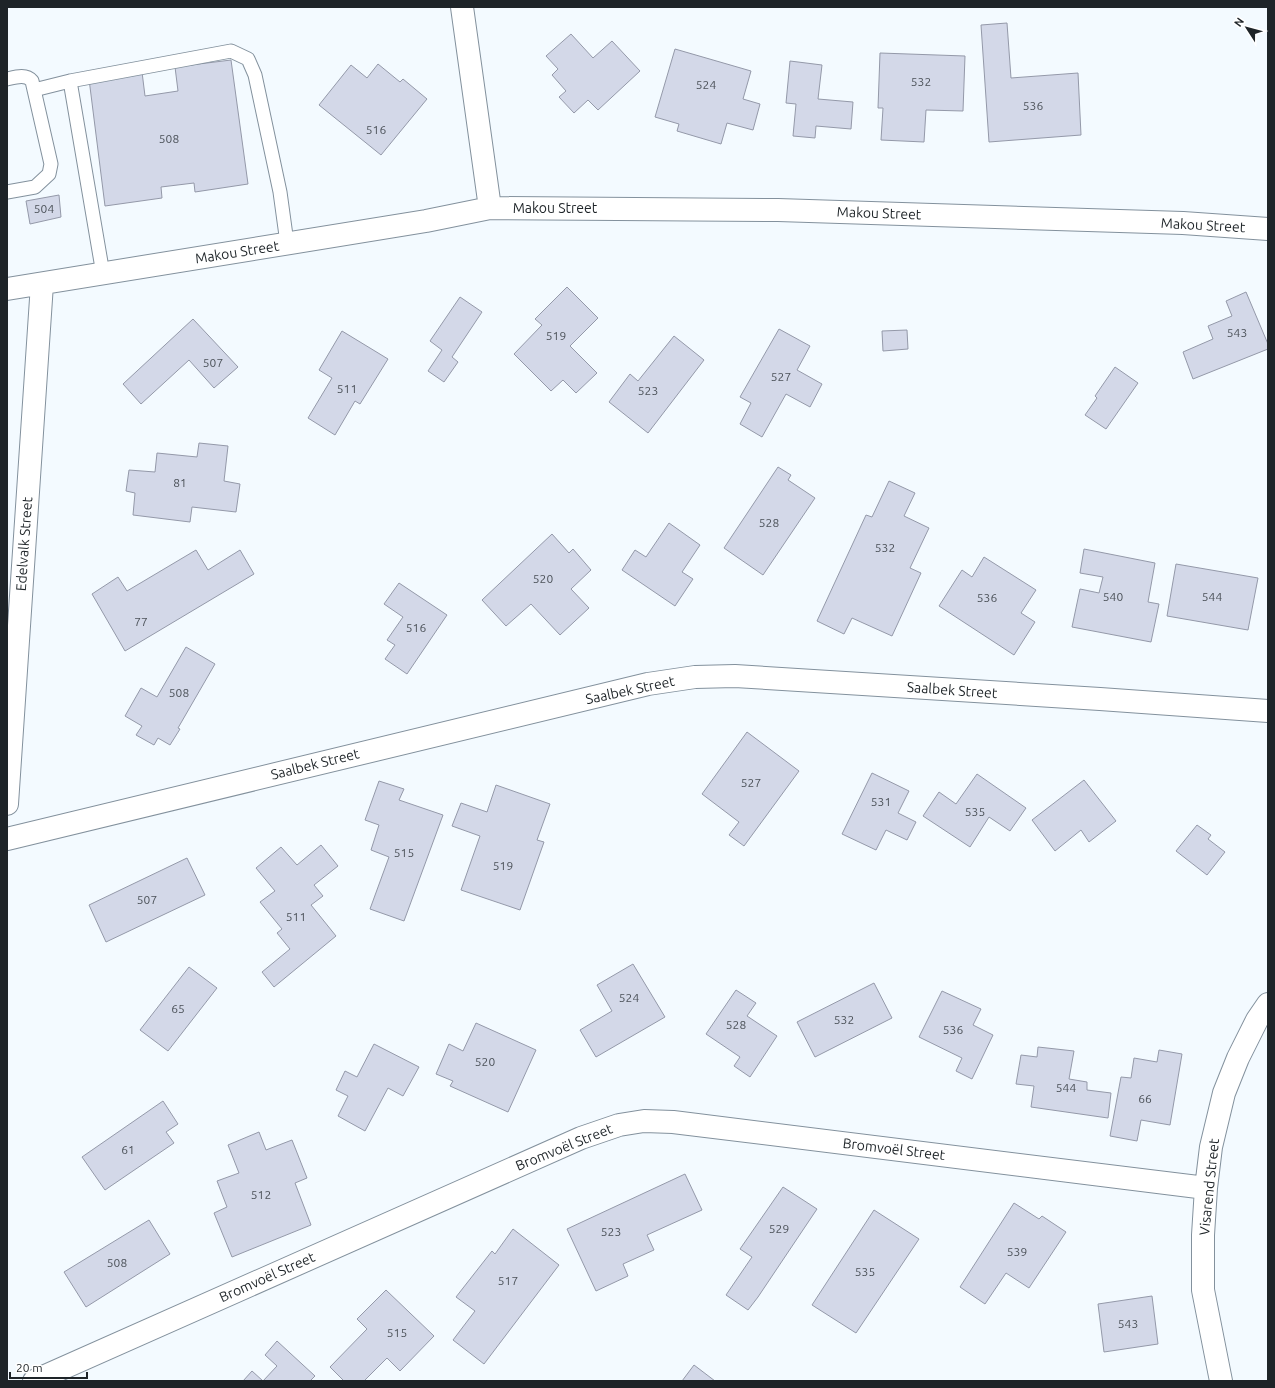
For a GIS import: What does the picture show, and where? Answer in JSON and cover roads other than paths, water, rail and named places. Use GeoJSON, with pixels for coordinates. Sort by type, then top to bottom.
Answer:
{"type":"FeatureCollection","features":[{"type":"Feature","properties":{"kind":"street"},"geometry":{"type":"LineString","coordinates":[[462,7],[490,208]]}},
{"type":"Feature","properties":{"kind":"street","name":"Makou Street"},"geometry":{"type":"LineString","coordinates":[[7,289],[426,221],[490,208],[778,210],[1184,223],[1268,229]]}},
{"type":"Feature","properties":{"kind":"street","name":"Edelvalk Street"},"geometry":{"type":"LineString","coordinates":[[7,804],[42,284]]}},
{"type":"Feature","properties":{"kind":"street","name":"Saalbek Street"},"geometry":{"type":"LineString","coordinates":[[7,839],[648,684],[695,677],[735,676],[1268,711]]}},
{"type":"Feature","properties":{"kind":"street","name":"Visarend Street"},"geometry":{"type":"LineString","coordinates":[[1221,1381],[1203,1290],[1203,1235],[1206,1188],[1211,1147],[1224,1093],[1238,1058],[1257,1020],[1268,1004]]}},
{"type":"Feature","properties":{"kind":"street","name":"Bromvoël Street"},"geometry":{"type":"LineString","coordinates":[[34,1381],[581,1138],[619,1125],[644,1121],[673,1122],[1206,1188]]}},
{"type":"Feature","properties":{"kind":"lane"},"geometry":{"type":"LineString","coordinates":[[34,90],[70,81],[231,51],[248,60],[254,75],[280,192],[287,243]]}},
{"type":"Feature","properties":{"kind":"lane"},"geometry":{"type":"LineString","coordinates":[[7,78],[23,76],[32,81],[51,164],[49,174],[35,187],[7,192]]}},
{"type":"Feature","properties":{"kind":"lane"},"geometry":{"type":"LineString","coordinates":[[70,81],[102,274]]}}]}
